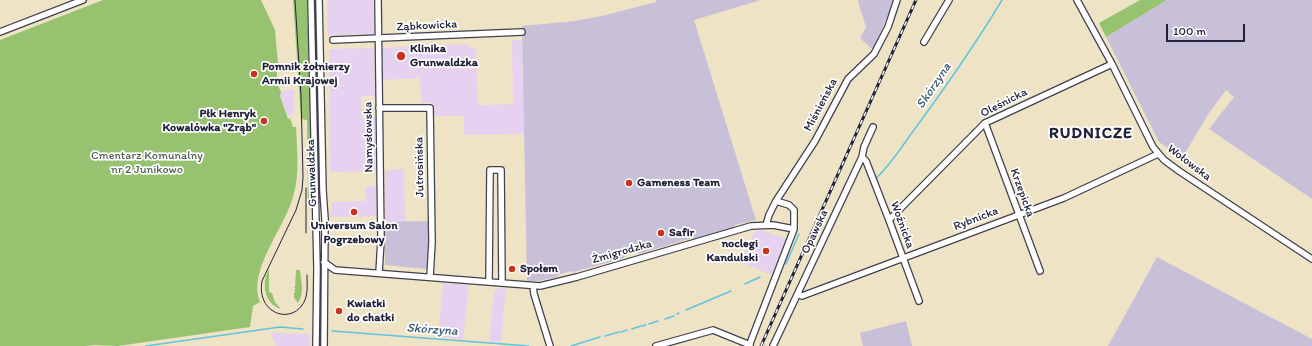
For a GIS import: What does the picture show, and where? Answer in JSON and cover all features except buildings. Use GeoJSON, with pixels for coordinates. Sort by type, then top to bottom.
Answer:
{"type":"FeatureCollection","features":[{"type":"Feature","properties":{"kind":"street"},"geometry":{"type":"LineString","coordinates":[[0,32],[83,0]]}},
{"type":"Feature","properties":{"kind":"street","name":"Grunwaldzka"},"geometry":{"type":"LineString","coordinates":[[311,0],[317,268],[316,346]]}},
{"type":"Feature","properties":{"kind":"street","name":"Grunwaldzka"},"geometry":{"type":"LineString","coordinates":[[318,0],[325,219],[324,346]]}},
{"type":"Feature","properties":{"kind":"street","name":"Namysłowska"},"geometry":{"type":"LineString","coordinates":[[378,0],[382,240],[379,273]]}},
{"type":"Feature","properties":{"kind":"street","name":"Miśnieńska"},"geometry":{"type":"LineString","coordinates":[[766,225],[776,201],[814,141],[848,79],[874,54],[888,27],[897,0]]}},
{"type":"Feature","properties":{"kind":"street"},"geometry":{"type":"LineString","coordinates":[[924,42],[949,0]]}},
{"type":"Feature","properties":{"kind":"street","name":"Wołowska"},"geometry":{"type":"LineString","coordinates":[[1077,0],[1158,154],[1179,171],[1312,259]]}},
{"type":"Feature","properties":{"kind":"street","name":"Ząbkowicka"},"geometry":{"type":"LineString","coordinates":[[332,40],[522,32]]}},
{"type":"Feature","properties":{"kind":"street","name":"Oleśnicka"},"geometry":{"type":"LineString","coordinates":[[889,220],[985,123],[1112,64]]}},
{"type":"Feature","properties":{"kind":"street","name":"Jutrosińska"},"geometry":{"type":"LineString","coordinates":[[379,108],[430,108],[432,242],[430,277]]}},
{"type":"Feature","properties":{"kind":"street","name":"Krzepicka"},"geometry":{"type":"LineString","coordinates":[[985,123],[1040,271]]}},
{"type":"Feature","properties":{"kind":"street","name":"Opawska"},"geometry":{"type":"LineString","coordinates":[[773,346],[862,158],[864,147],[873,127]]}},
{"type":"Feature","properties":{"kind":"street","name":"Rybnicka"},"geometry":{"type":"LineString","coordinates":[[798,294],[802,296],[1064,198],[1158,154]]}},
{"type":"Feature","properties":{"kind":"street","name":"Woźnicka"},"geometry":{"type":"LineString","coordinates":[[862,158],[866,161],[919,302]]}},
{"type":"Feature","properties":{"kind":"street"},"geometry":{"type":"LineString","coordinates":[[490,282],[490,170],[501,170],[502,284]]}},
{"type":"Feature","properties":{"kind":"street"},"geometry":{"type":"LineString","coordinates":[[656,346],[713,330],[750,346],[794,229],[794,210],[789,205],[776,201]]}},
{"type":"Feature","properties":{"kind":"street","name":"Żmigrodzka"},"geometry":{"type":"LineString","coordinates":[[335,270],[540,286],[577,277],[752,226],[766,225],[794,229]]}},
{"type":"Feature","properties":{"kind":"street"},"geometry":{"type":"LineString","coordinates":[[324,262],[335,270],[330,273],[325,280]]}},
{"type":"Feature","properties":{"kind":"street"},"geometry":{"type":"LineString","coordinates":[[533,286],[534,294],[550,346]]}},
{"type":"Feature","properties":{"kind":"shaded area"},"geometry":{"type":"Polygon","coordinates":[[[327,0],[373,0],[374,34],[328,35],[327,0]]]}},
{"type":"Feature","properties":{"kind":"shaded area"},"geometry":{"type":"Polygon","coordinates":[[[656,0],[761,0],[694,20],[756,220],[735,225],[734,228],[695,239],[692,238],[638,254],[637,250],[626,253],[624,258],[573,272],[571,271],[558,275],[557,277],[538,281],[527,281],[522,26],[575,21],[606,15],[656,2],[656,0]]]}},
{"type":"Feature","properties":{"kind":"shaded area"},"geometry":{"type":"Polygon","coordinates":[[[859,0],[894,0],[873,50],[860,38],[866,27],[858,2],[859,0]]]}},
{"type":"Feature","properties":{"kind":"shaded area"},"geometry":{"type":"Polygon","coordinates":[[[1167,0],[1312,0],[1312,199],[1209,129],[1234,97],[1226,90],[1209,113],[1182,158],[1159,142],[1106,37],[1167,0]]]}},
{"type":"Feature","properties":{"kind":"shaded area"},"geometry":{"type":"Polygon","coordinates":[[[512,40],[522,40],[524,134],[464,135],[464,116],[434,116],[434,103],[421,103],[420,78],[383,80],[382,48],[467,44],[472,48],[476,48],[478,102],[480,105],[513,104],[512,40]]]}},
{"type":"Feature","properties":{"kind":"shaded area"},"geometry":{"type":"Polygon","coordinates":[[[374,48],[375,96],[361,96],[362,117],[375,117],[376,171],[330,172],[329,49],[374,48]]]}},
{"type":"Feature","properties":{"kind":"shaded area"},"geometry":{"type":"Polygon","coordinates":[[[284,90],[294,90],[294,113],[288,117],[280,95],[284,90]]]}},
{"type":"Feature","properties":{"kind":"shaded area"},"geometry":{"type":"Polygon","coordinates":[[[404,169],[405,222],[385,222],[385,170],[404,169]]]}},
{"type":"Feature","properties":{"kind":"shaded area","name":"Universum Salon Pogrzebowy"},"geometry":{"type":"Polygon","coordinates":[[[376,186],[377,216],[331,217],[331,202],[365,201],[365,187],[376,186]]]}},
{"type":"Feature","properties":{"kind":"shaded area"},"geometry":{"type":"Polygon","coordinates":[[[428,221],[427,269],[385,265],[385,222],[428,221]]]}},
{"type":"Feature","properties":{"kind":"shaded area"},"geometry":{"type":"Polygon","coordinates":[[[762,230],[786,239],[772,275],[741,262],[754,232],[762,230]]]}},
{"type":"Feature","properties":{"kind":"shaded area"},"geometry":{"type":"Polygon","coordinates":[[[1157,257],[1312,339],[1312,346],[1108,346],[1157,257]]]}},
{"type":"Feature","properties":{"kind":"shaded area"},"geometry":{"type":"Polygon","coordinates":[[[443,283],[469,285],[463,339],[438,337],[443,283]]]}},
{"type":"Feature","properties":{"kind":"shaded area"},"geometry":{"type":"Polygon","coordinates":[[[498,288],[506,288],[501,342],[489,341],[494,290],[497,290],[498,288]]]}},
{"type":"Feature","properties":{"kind":"shaded area"},"geometry":{"type":"Polygon","coordinates":[[[906,321],[912,346],[863,346],[860,333],[906,321]]]}},
{"type":"Feature","properties":{"kind":"shaded area"},"geometry":{"type":"Polygon","coordinates":[[[271,333],[308,334],[310,336],[310,346],[276,346],[271,333]]]}},
{"type":"Feature","properties":{"kind":"green space","name":"Cmentarz Komunalny nr 2 Junikowo"},"geometry":{"type":"Polygon","coordinates":[[[103,0],[261,0],[275,30],[278,64],[277,83],[281,92],[280,96],[288,119],[290,118],[293,127],[296,127],[297,180],[293,197],[289,209],[263,263],[257,290],[260,302],[253,306],[250,327],[118,346],[0,346],[0,40],[103,0]]]}},
{"type":"Feature","properties":{"kind":"green space"},"geometry":{"type":"Polygon","coordinates":[[[293,0],[307,0],[311,133],[308,149],[308,204],[307,120],[301,119],[293,0]]]}},
{"type":"Feature","properties":{"kind":"green space"},"geometry":{"type":"Polygon","coordinates":[[[1140,0],[1167,0],[1106,37],[1099,23],[1140,0]]]}},
{"type":"Feature","properties":{"kind":"green space"},"geometry":{"type":"Polygon","coordinates":[[[269,269],[269,292],[272,293],[275,302],[281,309],[271,303],[266,292],[265,280],[269,269]]]}},
{"type":"Feature","properties":{"kind":"green space"},"geometry":{"type":"Polygon","coordinates":[[[296,270],[300,270],[302,287],[298,303],[294,298],[295,291],[293,291],[295,290],[293,287],[295,287],[296,270]]]}},
{"type":"Feature","properties":{"kind":"waterway","name":"Skórzyna"},"geometry":{"type":"LineString","coordinates":[[875,179],[892,160],[939,95],[972,48],[1002,0]]}},
{"type":"Feature","properties":{"kind":"waterway","name":"Skórzyna"},"geometry":{"type":"LineString","coordinates":[[786,264],[799,234]]}},
{"type":"Feature","properties":{"kind":"waterway","name":"Skórzyna"},"geometry":{"type":"LineString","coordinates":[[754,280],[760,277]]}},
{"type":"Feature","properties":{"kind":"waterway","name":"Skórzyna"},"geometry":{"type":"LineString","coordinates":[[745,284],[753,280]]}},
{"type":"Feature","properties":{"kind":"waterway","name":"Skórzyna"},"geometry":{"type":"LineString","coordinates":[[686,310],[731,291]]}},
{"type":"Feature","properties":{"kind":"waterway","name":"Skórzyna"},"geometry":{"type":"LineString","coordinates":[[665,319],[674,316]]}},
{"type":"Feature","properties":{"kind":"waterway","name":"Skórzyna"},"geometry":{"type":"LineString","coordinates":[[649,324],[658,321]]}},
{"type":"Feature","properties":{"kind":"waterway","name":"Skórzyna"},"geometry":{"type":"LineString","coordinates":[[642,326],[646,325]]}},
{"type":"Feature","properties":{"kind":"waterway","name":"Skórzyna"},"geometry":{"type":"LineString","coordinates":[[632,329],[641,326]]}},
{"type":"Feature","properties":{"kind":"waterway","name":"Skórzyna"},"geometry":{"type":"LineString","coordinates":[[146,346],[280,327],[303,329]]}},
{"type":"Feature","properties":{"kind":"waterway","name":"Skórzyna"},"geometry":{"type":"LineString","coordinates":[[621,332],[627,330]]}},
{"type":"Feature","properties":{"kind":"waterway","name":"Skórzyna"},"geometry":{"type":"LineString","coordinates":[[332,331],[529,346]]}},
{"type":"Feature","properties":{"kind":"waterway","name":"Skórzyna"},"geometry":{"type":"LineString","coordinates":[[605,336],[619,332]]}},
{"type":"Feature","properties":{"kind":"waterway","name":"Skórzyna"},"geometry":{"type":"LineString","coordinates":[[571,346],[600,337]]}},
{"type":"Feature","properties":{"kind":"tram line"},"geometry":{"type":"LineString","coordinates":[[295,0],[301,96],[302,190],[296,210],[262,281],[262,293],[265,302],[270,309],[277,313],[285,314],[293,313],[300,308],[306,297],[307,275]]}},
{"type":"Feature","properties":{"kind":"tram line"},"geometry":{"type":"LineString","coordinates":[[306,188],[306,233]]}},
{"type":"Feature","properties":{"kind":"railway"},"geometry":{"type":"LineString","coordinates":[[761,346],[916,0]]}},
{"type":"Feature","properties":{"kind":"place","name":"Klinika Grunwaldzka"},"geometry":{"type":"Point","coordinates":[401,56]}},
{"type":"Feature","properties":{"kind":"place","name":"Pomnik żołnierzy Armii Krajowej"},"geometry":{"type":"Point","coordinates":[254,74]}},
{"type":"Feature","properties":{"kind":"place","name":"Płk Henryk Kowalówka \"Zrąb\""},"geometry":{"type":"Point","coordinates":[264,121]}},
{"type":"Feature","properties":{"kind":"place","name":"Gameness Team"},"geometry":{"type":"Point","coordinates":[629,183]}},
{"type":"Feature","properties":{"kind":"place","name":"Universum Salon Pogrzebowy"},"geometry":{"type":"Point","coordinates":[354,212]}},
{"type":"Feature","properties":{"kind":"place","name":"Safir"},"geometry":{"type":"Point","coordinates":[661,233]}},
{"type":"Feature","properties":{"kind":"place","name":"noclegi Kandulski"},"geometry":{"type":"Point","coordinates":[766,251]}},
{"type":"Feature","properties":{"kind":"place","name":"Społem"},"geometry":{"type":"Point","coordinates":[512,269]}},
{"type":"Feature","properties":{"kind":"place","name":"Kwiatki do chatki"},"geometry":{"type":"Point","coordinates":[339,311]}},
{"type":"Feature","properties":{"kind":"district","name":"RUDNICZE"},"geometry":{"type":"Point","coordinates":[1091,134]}}]}
